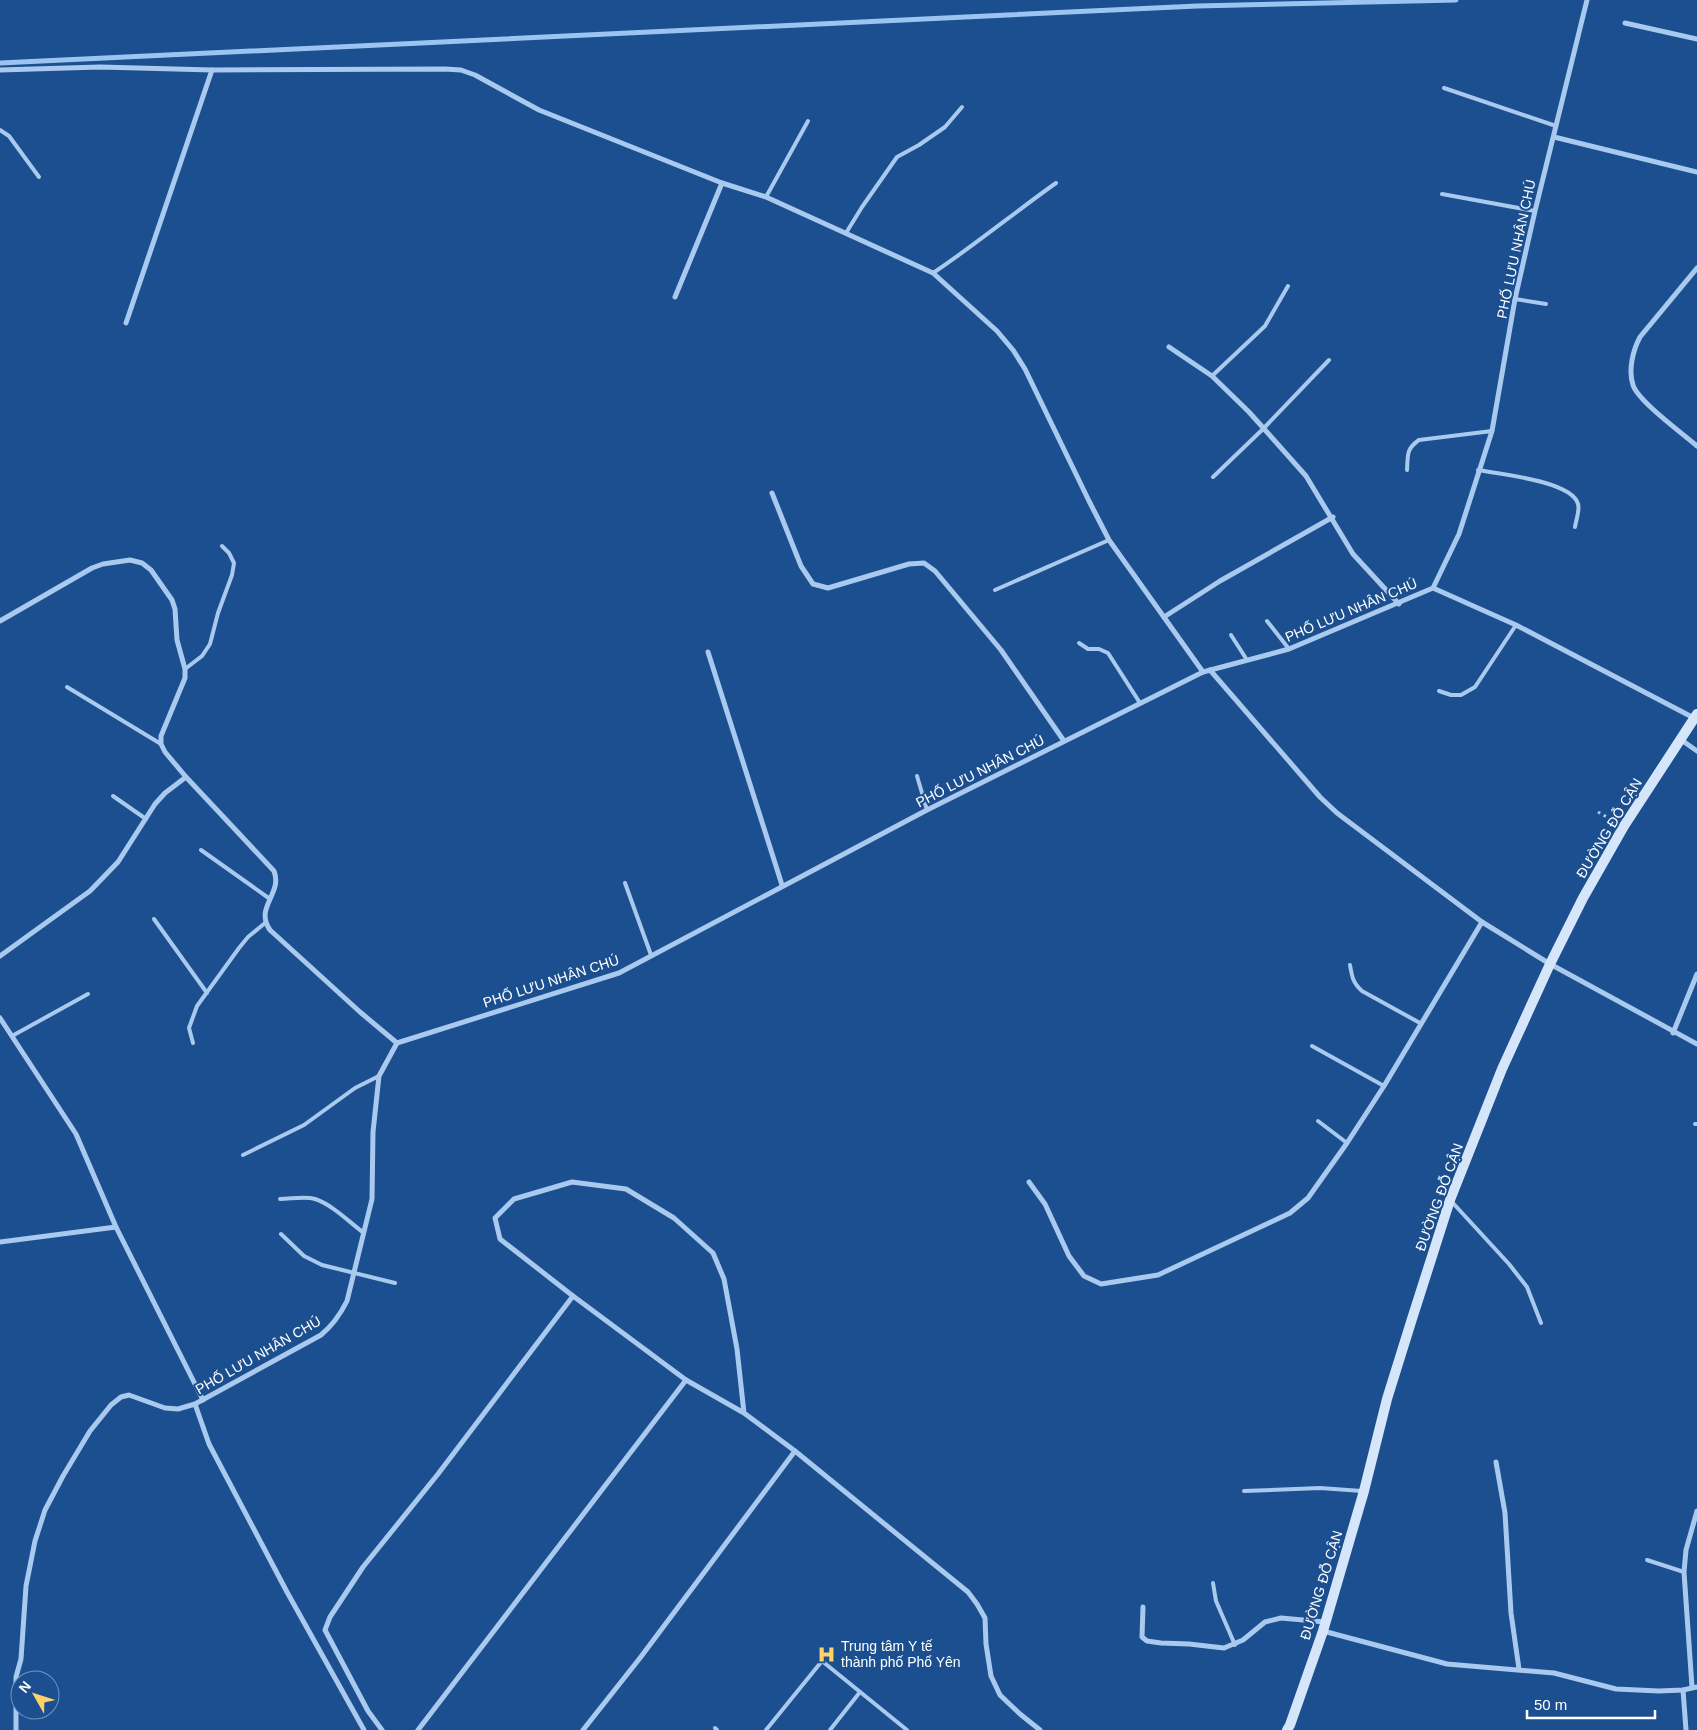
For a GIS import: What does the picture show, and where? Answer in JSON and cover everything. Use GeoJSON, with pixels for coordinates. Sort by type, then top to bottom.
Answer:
{"type":"FeatureCollection","features":[{"type":"Feature","properties":{"kind":"main road","name":"ĐƯỜNG ĐỖ CẬN"},"geometry":{"type":"LineString","coordinates":[[1290,1728],[1324,1627],[1364,1491],[1387,1399],[1450,1200],[1502,1069],[1550,964],[1584,898],[1624,826],[1695,716]]}},
{"type":"Feature","properties":{"kind":"street","name":"PHỐ LƯU NHÂN CHÚ"},"geometry":{"type":"LineString","coordinates":[[16,1730],[16,1677],[20,1659],[26,1586],[35,1541],[45,1510],[63,1476],[90,1431],[111,1404],[121,1398],[129,1395],[165,1408],[178,1409],[195,1404],[321,1335],[332,1326],[347,1301],[373,1188],[372,1132],[379,1076],[397,1043],[619,973],[782,885],[927,810],[1203,672],[1289,650],[1433,588],[1459,534],[1492,430],[1515,299],[1587,0]]}},
{"type":"Feature","properties":{"kind":"street"},"geometry":{"type":"LineString","coordinates":[[1625,23],[1697,39]]}},
{"type":"Feature","properties":{"kind":"street"},"geometry":{"type":"LineString","coordinates":[[0,70],[91,67],[212,70],[461,70],[475,75],[539,110],[722,183],[766,197],[933,273],[996,330],[1013,350],[1025,369],[1109,540],[1203,672]]}},
{"type":"Feature","properties":{"kind":"street"},"geometry":{"type":"LineString","coordinates":[[126,322],[212,70]]}},
{"type":"Feature","properties":{"kind":"street"},"geometry":{"type":"LineString","coordinates":[[1554,137],[1697,172]]}},
{"type":"Feature","properties":{"kind":"street"},"geometry":{"type":"LineString","coordinates":[[675,297],[722,183]]}},
{"type":"Feature","properties":{"kind":"street"},"geometry":{"type":"LineString","coordinates":[[1697,268],[1640,337],[1634,347],[1631,374],[1633,386],[1641,398],[1697,446]]}},
{"type":"Feature","properties":{"kind":"street"},"geometry":{"type":"LineString","coordinates":[[1169,347],[1212,376],[1248,412],[1306,476],[1354,554],[1399,604]]}},
{"type":"Feature","properties":{"kind":"street"},"geometry":{"type":"LineString","coordinates":[[772,493],[801,566],[813,584],[828,588],[909,564],[924,563],[935,571],[1001,650],[1064,741]]}},
{"type":"Feature","properties":{"kind":"street"},"geometry":{"type":"LineString","coordinates":[[1164,617],[1220,581],[1332,518]]}},
{"type":"Feature","properties":{"kind":"street"},"geometry":{"type":"LineString","coordinates":[[0,620],[102,564],[130,560],[142,563],[151,570],[176,609],[177,640],[185,669],[184,678],[161,736],[161,744],[165,752],[274,871],[277,877],[276,884],[265,914],[265,923],[270,930],[397,1043]]}},
{"type":"Feature","properties":{"kind":"street"},"geometry":{"type":"LineString","coordinates":[[1433,588],[1516,624],[1695,716]]}},
{"type":"Feature","properties":{"kind":"street"},"geometry":{"type":"LineString","coordinates":[[708,652],[782,885]]}},
{"type":"Feature","properties":{"kind":"street"},"geometry":{"type":"LineString","coordinates":[[1210,670],[1320,797],[1337,813],[1482,922],[1550,964],[1673,1033],[1697,1044]]}},
{"type":"Feature","properties":{"kind":"street"},"geometry":{"type":"LineString","coordinates":[[1680,739],[1697,751]]}},
{"type":"Feature","properties":{"kind":"street"},"geometry":{"type":"LineString","coordinates":[[0,956],[90,891],[118,862],[155,804],[165,793],[186,777]]}},
{"type":"Feature","properties":{"kind":"street"},"geometry":{"type":"LineString","coordinates":[[1029,1182],[1045,1204],[1069,1256],[1084,1276],[1101,1284],[1158,1275],[1290,1212],[1308,1198],[1347,1143],[1384,1086],[1482,922]]}},
{"type":"Feature","properties":{"kind":"street"},"geometry":{"type":"LineString","coordinates":[[1673,1033],[1697,974]]}},
{"type":"Feature","properties":{"kind":"street"},"geometry":{"type":"LineString","coordinates":[[0,1018],[76,1134],[116,1228],[203,1400]]}},
{"type":"Feature","properties":{"kind":"street"},"geometry":{"type":"LineString","coordinates":[[744,1413],[737,1349],[724,1279],[713,1253],[674,1218],[626,1189],[572,1182],[514,1199],[495,1218],[500,1239],[686,1380],[744,1413],[794,1451],[968,1592],[985,1618],[986,1644],[991,1676],[1000,1695],[1040,1730]]}},
{"type":"Feature","properties":{"kind":"street"},"geometry":{"type":"LineString","coordinates":[[0,1242],[116,1228]]}},
{"type":"Feature","properties":{"kind":"street"},"geometry":{"type":"LineString","coordinates":[[382,1730],[368,1711],[325,1630],[330,1617],[363,1567],[438,1474],[573,1296]]}},
{"type":"Feature","properties":{"kind":"street"},"geometry":{"type":"LineString","coordinates":[[418,1730],[686,1380]]}},
{"type":"Feature","properties":{"kind":"street"},"geometry":{"type":"LineString","coordinates":[[195,1404],[209,1444],[287,1592],[364,1730]]}},
{"type":"Feature","properties":{"kind":"street"},"geometry":{"type":"LineString","coordinates":[[583,1730],[794,1451]]}},
{"type":"Feature","properties":{"kind":"street"},"geometry":{"type":"LineString","coordinates":[[1496,1462],[1505,1513],[1511,1613],[1519,1669]]}},
{"type":"Feature","properties":{"kind":"street"},"geometry":{"type":"LineString","coordinates":[[1142,1607],[1142,1637],[1147,1641],[1224,1648],[1235,1645],[1265,1622],[1281,1618],[1324,1627],[1447,1664],[1554,1672],[1616,1689],[1683,1690],[1695,1687],[1684,1572],[1686,1550],[1697,1511]]}},
{"type":"Feature","properties":{"kind":"street"},"geometry":{"type":"LineString","coordinates":[[1683,1690],[1686,1730]]}},
{"type":"Feature","properties":{"kind":"lane"},"geometry":{"type":"LineString","coordinates":[[1444,88],[1556,126]]}},
{"type":"Feature","properties":{"kind":"lane"},"geometry":{"type":"LineString","coordinates":[[846,233],[897,157],[945,127],[962,107]]}},
{"type":"Feature","properties":{"kind":"lane"},"geometry":{"type":"LineString","coordinates":[[766,197],[808,121]]}},
{"type":"Feature","properties":{"kind":"lane"},"geometry":{"type":"LineString","coordinates":[[0,130],[9,136],[40,177]]}},
{"type":"Feature","properties":{"kind":"lane"},"geometry":{"type":"LineString","coordinates":[[933,273],[1056,183]]}},
{"type":"Feature","properties":{"kind":"lane"},"geometry":{"type":"LineString","coordinates":[[1442,194],[1535,210]]}},
{"type":"Feature","properties":{"kind":"lane"},"geometry":{"type":"LineString","coordinates":[[1212,376],[1265,326],[1288,286]]}},
{"type":"Feature","properties":{"kind":"lane"},"geometry":{"type":"LineString","coordinates":[[1515,299],[1546,304]]}},
{"type":"Feature","properties":{"kind":"lane"},"geometry":{"type":"LineString","coordinates":[[1213,477],[1263,429],[1329,360]]}},
{"type":"Feature","properties":{"kind":"lane"},"geometry":{"type":"LineString","coordinates":[[1407,470],[1408,452],[1411,445],[1419,440],[1492,430]]}},
{"type":"Feature","properties":{"kind":"lane"},"geometry":{"type":"LineString","coordinates":[[1478,470],[1551,484],[1563,489],[1574,497],[1578,505],[1575,527]]}},
{"type":"Feature","properties":{"kind":"lane"},"geometry":{"type":"LineString","coordinates":[[995,590],[1109,540]]}},
{"type":"Feature","properties":{"kind":"lane"},"geometry":{"type":"LineString","coordinates":[[185,669],[202,656],[210,644],[218,613],[232,575],[234,563],[229,553],[222,546]]}},
{"type":"Feature","properties":{"kind":"lane"},"geometry":{"type":"LineString","coordinates":[[1267,621],[1289,650]]}},
{"type":"Feature","properties":{"kind":"lane"},"geometry":{"type":"LineString","coordinates":[[1439,691],[1451,695],[1461,695],[1475,687],[1516,624]]}},
{"type":"Feature","properties":{"kind":"lane"},"geometry":{"type":"LineString","coordinates":[[1231,635],[1247,660]]}},
{"type":"Feature","properties":{"kind":"lane"},"geometry":{"type":"LineString","coordinates":[[1079,643],[1108,654],[1140,703]]}},
{"type":"Feature","properties":{"kind":"lane"},"geometry":{"type":"LineString","coordinates":[[68,687],[161,744]]}},
{"type":"Feature","properties":{"kind":"lane"},"geometry":{"type":"LineString","coordinates":[[917,776],[927,810]]}},
{"type":"Feature","properties":{"kind":"lane"},"geometry":{"type":"LineString","coordinates":[[113,796],[146,819]]}},
{"type":"Feature","properties":{"kind":"lane"},"geometry":{"type":"LineString","coordinates":[[201,850],[270,900]]}},
{"type":"Feature","properties":{"kind":"lane"},"geometry":{"type":"LineString","coordinates":[[625,883],[651,955]]}},
{"type":"Feature","properties":{"kind":"lane"},"geometry":{"type":"LineString","coordinates":[[154,919],[207,993]]}},
{"type":"Feature","properties":{"kind":"lane"},"geometry":{"type":"LineString","coordinates":[[193,1043],[189,1028],[197,1006],[243,943],[265,923]]}},
{"type":"Feature","properties":{"kind":"lane"},"geometry":{"type":"LineString","coordinates":[[1350,966],[1352,979],[1362,991],[1420,1023]]}},
{"type":"Feature","properties":{"kind":"lane"},"geometry":{"type":"LineString","coordinates":[[12,1036],[88,994]]}},
{"type":"Feature","properties":{"kind":"lane"},"geometry":{"type":"LineString","coordinates":[[1312,1046],[1384,1086]]}},
{"type":"Feature","properties":{"kind":"lane"},"geometry":{"type":"LineString","coordinates":[[243,1155],[304,1124],[354,1088],[379,1076]]}},
{"type":"Feature","properties":{"kind":"lane"},"geometry":{"type":"LineString","coordinates":[[1318,1121],[1347,1143]]}},
{"type":"Feature","properties":{"kind":"lane"},"geometry":{"type":"LineString","coordinates":[[280,1199],[306,1198],[316,1200],[332,1208],[364,1232]]}},
{"type":"Feature","properties":{"kind":"lane"},"geometry":{"type":"LineString","coordinates":[[1450,1200],[1509,1264],[1527,1287],[1541,1323]]}},
{"type":"Feature","properties":{"kind":"lane"},"geometry":{"type":"LineString","coordinates":[[281,1234],[304,1256],[322,1266],[395,1283]]}},
{"type":"Feature","properties":{"kind":"lane"},"geometry":{"type":"LineString","coordinates":[[1244,1491],[1320,1488],[1364,1491]]}},
{"type":"Feature","properties":{"kind":"lane"},"geometry":{"type":"LineString","coordinates":[[1647,1560],[1684,1572]]}},
{"type":"Feature","properties":{"kind":"lane"},"geometry":{"type":"LineString","coordinates":[[1213,1583],[1216,1600],[1235,1645]]}},
{"type":"Feature","properties":{"kind":"lane"},"geometry":{"type":"LineString","coordinates":[[766,1730],[822,1661],[907,1730]]}},
{"type":"Feature","properties":{"kind":"lane"},"geometry":{"type":"LineString","coordinates":[[830,1730],[860,1692]]}},
{"type":"Feature","properties":{"kind":"path"},"geometry":{"type":"LineString","coordinates":[[1598,812],[1624,826]]}},
{"type":"Feature","properties":{"kind":"waterway"},"geometry":{"type":"LineString","coordinates":[[0,63],[1197,6],[1456,0]]}},
{"type":"Feature","properties":{"kind":"place","name":"Trung tâm Y tế thành phố Phổ Yên"},"geometry":{"type":"Point","coordinates":[827,1654]}}]}
